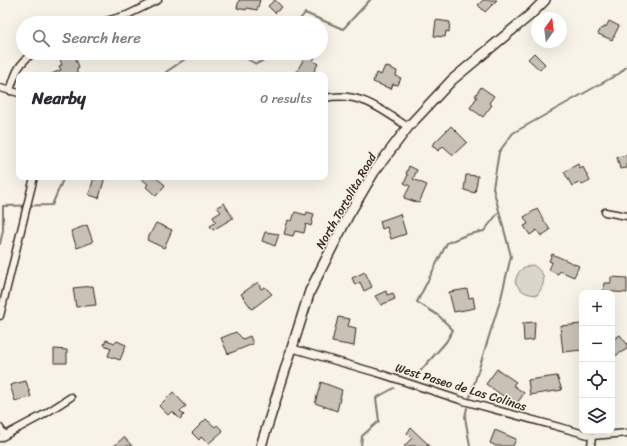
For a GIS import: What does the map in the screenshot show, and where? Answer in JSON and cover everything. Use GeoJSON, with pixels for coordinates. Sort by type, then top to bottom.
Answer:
{"type":"FeatureCollection","features":[{"type":"Feature","properties":{"kind":"street"},"geometry":{"type":"LineString","coordinates":[[123,16],[158,0]]}},
{"type":"Feature","properties":{"kind":"street","name":"North Tortolita Road"},"geometry":{"type":"LineString","coordinates":[[261,446],[310,291],[348,216],[374,172],[408,127],[452,80],[546,0]]}},
{"type":"Feature","properties":{"kind":"street"},"geometry":{"type":"LineString","coordinates":[[17,72],[24,60]]}},
{"type":"Feature","properties":{"kind":"street"},"geometry":{"type":"LineString","coordinates":[[10,91],[16,73]]}},
{"type":"Feature","properties":{"kind":"street"},"geometry":{"type":"LineString","coordinates":[[0,88],[16,92]]}},
{"type":"Feature","properties":{"kind":"street"},"geometry":{"type":"LineString","coordinates":[[328,98],[355,97],[368,102],[408,127]]}},
{"type":"Feature","properties":{"kind":"street"},"geometry":{"type":"LineString","coordinates":[[0,316],[33,180]]}},
{"type":"Feature","properties":{"kind":"street"},"geometry":{"type":"LineString","coordinates":[[605,212],[627,216]]}},
{"type":"Feature","properties":{"kind":"street","name":"West Paseo de Las Colinas"},"geometry":{"type":"LineString","coordinates":[[291,348],[381,374],[460,400],[592,436],[627,433]]}},
{"type":"Feature","properties":{"kind":"street"},"geometry":{"type":"LineString","coordinates":[[0,428],[2,437],[43,415],[71,397]]}},
{"type":"Feature","properties":{"kind":"street"},"geometry":{"type":"LineString","coordinates":[[591,446],[592,436]]}},
{"type":"Feature","properties":{"kind":"shaded area"},"geometry":{"type":"Polygon","coordinates":[[[533,265],[538,268],[544,279],[542,287],[537,295],[524,292],[515,282],[517,275],[521,270],[533,265]]]}},
{"type":"Feature","properties":{"kind":"building"},"geometry":{"type":"Polygon","coordinates":[[[239,0],[260,0],[257,10],[247,8],[246,10],[237,8],[239,0]]]}},
{"type":"Feature","properties":{"kind":"building"},"geometry":{"type":"Polygon","coordinates":[[[275,0],[282,7],[275,13],[268,6],[275,0]]]}},
{"type":"Feature","properties":{"kind":"building"},"geometry":{"type":"Polygon","coordinates":[[[483,0],[497,0],[485,12],[478,5],[483,0]]]}},
{"type":"Feature","properties":{"kind":"building"},"geometry":{"type":"Polygon","coordinates":[[[436,20],[450,22],[449,32],[446,31],[445,37],[434,36],[436,20]]]}},
{"type":"Feature","properties":{"kind":"building"},"geometry":{"type":"Polygon","coordinates":[[[609,21],[619,26],[612,40],[598,34],[601,28],[603,29],[605,26],[606,27],[609,21]]]}},
{"type":"Feature","properties":{"kind":"building"},"geometry":{"type":"Polygon","coordinates":[[[534,53],[545,64],[540,70],[528,59],[534,53]]]}},
{"type":"Feature","properties":{"kind":"building"},"geometry":{"type":"Polygon","coordinates":[[[60,60],[76,60],[79,67],[77,68],[77,72],[56,72],[61,70],[59,66],[62,65],[60,60]]]}},
{"type":"Feature","properties":{"kind":"building"},"geometry":{"type":"Polygon","coordinates":[[[303,60],[314,60],[318,64],[314,72],[297,71],[303,60]]]}},
{"type":"Feature","properties":{"kind":"building"},"geometry":{"type":"Polygon","coordinates":[[[385,66],[397,71],[396,76],[401,78],[398,85],[393,84],[391,89],[373,82],[376,73],[381,75],[385,66]]]}},
{"type":"Feature","properties":{"kind":"building"},"geometry":{"type":"Polygon","coordinates":[[[481,87],[494,96],[489,103],[492,105],[483,117],[470,108],[481,87]]]}},
{"type":"Feature","properties":{"kind":"building"},"geometry":{"type":"Polygon","coordinates":[[[451,126],[467,142],[453,155],[443,146],[438,151],[432,145],[451,126]]]}},
{"type":"Feature","properties":{"kind":"building"},"geometry":{"type":"Polygon","coordinates":[[[627,155],[627,168],[620,169],[617,157],[627,155]]]}},
{"type":"Feature","properties":{"kind":"building"},"geometry":{"type":"Polygon","coordinates":[[[578,164],[580,169],[583,167],[590,181],[582,185],[581,182],[572,186],[564,172],[578,164]]]}},
{"type":"Feature","properties":{"kind":"building"},"geometry":{"type":"Polygon","coordinates":[[[409,166],[417,170],[413,179],[427,185],[419,203],[404,198],[410,186],[404,183],[408,175],[406,174],[409,166]]]}},
{"type":"Feature","properties":{"kind":"building"},"geometry":{"type":"Polygon","coordinates":[[[466,175],[478,176],[475,193],[464,190],[466,175]]]}},
{"type":"Feature","properties":{"kind":"building"},"geometry":{"type":"Polygon","coordinates":[[[93,180],[104,180],[99,198],[89,195],[93,180]]]}},
{"type":"Feature","properties":{"kind":"building"},"geometry":{"type":"Polygon","coordinates":[[[143,180],[159,180],[165,185],[156,196],[146,187],[148,184],[143,180]]]}},
{"type":"Feature","properties":{"kind":"building"},"geometry":{"type":"Polygon","coordinates":[[[224,203],[233,218],[213,230],[210,226],[216,222],[213,217],[221,212],[217,207],[224,203]]]}},
{"type":"Feature","properties":{"kind":"building"},"geometry":{"type":"Polygon","coordinates":[[[537,209],[550,230],[541,236],[537,230],[530,235],[524,226],[528,224],[524,217],[537,209]]]}},
{"type":"Feature","properties":{"kind":"building"},"geometry":{"type":"Polygon","coordinates":[[[295,212],[306,215],[307,212],[314,214],[311,226],[306,224],[304,233],[295,231],[293,236],[284,234],[288,220],[292,221],[295,212]]]}},
{"type":"Feature","properties":{"kind":"building"},"geometry":{"type":"Polygon","coordinates":[[[400,214],[406,234],[391,239],[387,227],[382,229],[380,221],[400,214]]]}},
{"type":"Feature","properties":{"kind":"building"},"geometry":{"type":"Polygon","coordinates":[[[156,223],[172,230],[164,248],[147,240],[156,223]]]}},
{"type":"Feature","properties":{"kind":"building"},"geometry":{"type":"Polygon","coordinates":[[[87,225],[93,242],[77,248],[71,231],[87,225]]]}},
{"type":"Feature","properties":{"kind":"building"},"geometry":{"type":"Polygon","coordinates":[[[265,232],[279,234],[275,246],[262,241],[265,232]]]}},
{"type":"Feature","properties":{"kind":"building"},"geometry":{"type":"Polygon","coordinates":[[[552,254],[579,266],[574,277],[560,271],[558,274],[549,270],[552,262],[549,261],[552,254]]]}},
{"type":"Feature","properties":{"kind":"building"},"geometry":{"type":"Polygon","coordinates":[[[365,272],[372,287],[364,291],[360,282],[355,285],[352,278],[365,272]]]}},
{"type":"Feature","properties":{"kind":"building"},"geometry":{"type":"Polygon","coordinates":[[[611,277],[627,278],[627,293],[615,292],[615,290],[603,290],[604,283],[611,283],[611,277]]]}},
{"type":"Feature","properties":{"kind":"building"},"geometry":{"type":"Polygon","coordinates":[[[258,282],[261,289],[265,287],[272,294],[252,309],[241,294],[258,282]]]}},
{"type":"Feature","properties":{"kind":"building"},"geometry":{"type":"Polygon","coordinates":[[[93,286],[96,305],[76,307],[73,288],[93,286]]]}},
{"type":"Feature","properties":{"kind":"building"},"geometry":{"type":"Polygon","coordinates":[[[467,289],[469,298],[473,297],[475,308],[454,312],[449,292],[467,289]]]}},
{"type":"Feature","properties":{"kind":"building"},"geometry":{"type":"Polygon","coordinates":[[[386,291],[387,295],[393,293],[395,299],[381,305],[375,296],[386,291]]]}},
{"type":"Feature","properties":{"kind":"building"},"geometry":{"type":"Polygon","coordinates":[[[338,317],[350,319],[348,326],[356,328],[354,346],[332,342],[338,317]]]}},
{"type":"Feature","properties":{"kind":"building"},"geometry":{"type":"Polygon","coordinates":[[[535,322],[534,340],[524,341],[523,323],[535,322]]]}},
{"type":"Feature","properties":{"kind":"building"},"geometry":{"type":"Polygon","coordinates":[[[579,324],[579,350],[563,352],[560,326],[579,324]]]}},
{"type":"Feature","properties":{"kind":"building"},"geometry":{"type":"Polygon","coordinates":[[[236,332],[243,339],[250,336],[253,344],[228,354],[221,338],[236,332]]]}},
{"type":"Feature","properties":{"kind":"building"},"geometry":{"type":"Polygon","coordinates":[[[620,335],[627,344],[627,349],[615,356],[615,338],[620,335]]]}},
{"type":"Feature","properties":{"kind":"building"},"geometry":{"type":"Polygon","coordinates":[[[106,340],[115,343],[117,341],[126,345],[120,360],[108,356],[111,348],[104,345],[106,340]]]}},
{"type":"Feature","properties":{"kind":"building"},"geometry":{"type":"Polygon","coordinates":[[[54,349],[67,350],[67,363],[54,363],[54,349]]]}},
{"type":"Feature","properties":{"kind":"building"},"geometry":{"type":"Polygon","coordinates":[[[497,369],[516,382],[513,385],[524,393],[516,405],[486,384],[497,369]]]}},
{"type":"Feature","properties":{"kind":"building"},"geometry":{"type":"Polygon","coordinates":[[[557,376],[562,390],[530,395],[528,380],[557,376]]]}},
{"type":"Feature","properties":{"kind":"building"},"geometry":{"type":"Polygon","coordinates":[[[26,381],[31,397],[15,401],[10,385],[26,381]]]}},
{"type":"Feature","properties":{"kind":"building"},"geometry":{"type":"Polygon","coordinates":[[[321,382],[342,390],[337,411],[315,403],[321,382]]]}},
{"type":"Feature","properties":{"kind":"building"},"geometry":{"type":"Polygon","coordinates":[[[173,392],[186,406],[180,411],[184,415],[180,419],[172,411],[168,415],[159,406],[173,392]]]}},
{"type":"Feature","properties":{"kind":"building"},"geometry":{"type":"Polygon","coordinates":[[[206,419],[215,427],[217,425],[223,431],[208,444],[201,437],[199,440],[192,433],[206,419]]]}},
{"type":"Feature","properties":{"kind":"building"},"geometry":{"type":"Polygon","coordinates":[[[411,428],[430,446],[404,446],[412,438],[407,433],[411,428]]]}},
{"type":"Feature","properties":{"kind":"building"},"geometry":{"type":"Polygon","coordinates":[[[495,430],[516,439],[513,446],[496,446],[490,443],[495,430]]]}},
{"type":"Feature","properties":{"kind":"building"},"geometry":{"type":"Polygon","coordinates":[[[124,437],[132,446],[114,446],[124,437]]]}},
{"type":"Feature","properties":{"kind":"waterway"},"geometry":{"type":"LineString","coordinates":[[328,23],[343,29],[370,0]]}},
{"type":"Feature","properties":{"kind":"waterway"},"geometry":{"type":"LineString","coordinates":[[303,16],[305,13],[312,16]]}},
{"type":"Feature","properties":{"kind":"waterway"},"geometry":{"type":"LineString","coordinates":[[166,72],[184,60]]}},
{"type":"Feature","properties":{"kind":"waterway"},"geometry":{"type":"LineString","coordinates":[[249,60],[256,64],[264,60]]}},
{"type":"Feature","properties":{"kind":"waterway"},"geometry":{"type":"LineString","coordinates":[[470,397],[501,298],[511,256],[493,188],[499,152],[513,133],[620,73],[627,66]]}},
{"type":"Feature","properties":{"kind":"waterway"},"geometry":{"type":"LineString","coordinates":[[0,244],[3,230],[3,206],[52,205],[63,180]]}},
{"type":"Feature","properties":{"kind":"waterway"},"geometry":{"type":"LineString","coordinates":[[415,377],[446,342],[453,330],[439,316],[417,302],[447,243],[466,235],[484,231],[499,212]]}},
{"type":"Feature","properties":{"kind":"waterway"},"geometry":{"type":"LineString","coordinates":[[361,446],[362,436],[379,421],[376,398],[394,388]]}},
{"type":"Feature","properties":{"kind":"waterway"},"geometry":{"type":"LineString","coordinates":[[467,408],[465,417],[470,446]]}}]}
